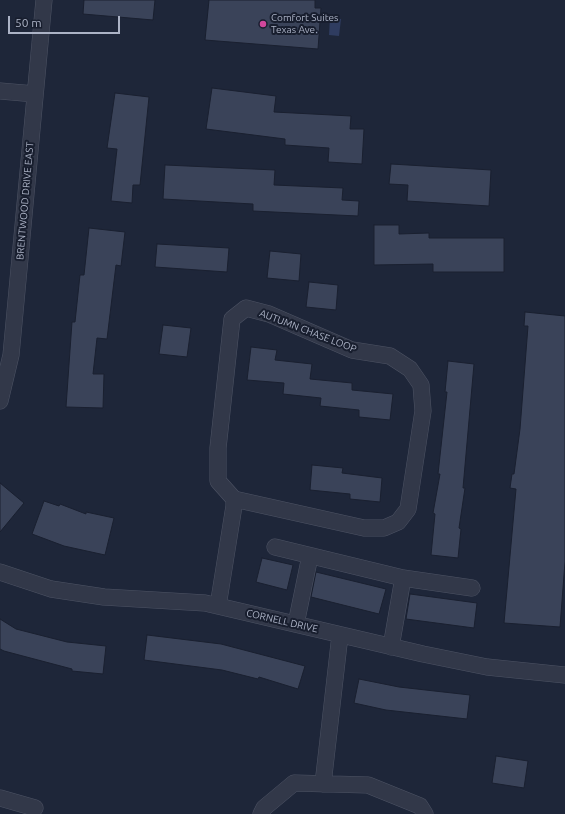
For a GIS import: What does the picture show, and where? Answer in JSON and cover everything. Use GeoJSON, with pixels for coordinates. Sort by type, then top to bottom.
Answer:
{"type":"FeatureCollection","features":[{"type":"Feature","properties":{"kind":"street","name":"BRENTWOOD DRIVE EAST"},"geometry":{"type":"LineString","coordinates":[[0,401],[11,355],[44,0]]}},
{"type":"Feature","properties":{"kind":"street"},"geometry":{"type":"LineString","coordinates":[[0,90],[35,94]]}},
{"type":"Feature","properties":{"kind":"street","name":"AUTUMN CHASE LOOP"},"geometry":{"type":"LineString","coordinates":[[246,308],[269,314],[352,350],[390,356],[410,369],[420,385],[423,411],[408,509],[398,522],[384,528],[364,528],[234,499],[218,481],[218,448],[232,319],[246,308]]}},
{"type":"Feature","properties":{"kind":"street"},"geometry":{"type":"LineString","coordinates":[[218,606],[234,499]]}},
{"type":"Feature","properties":{"kind":"street"},"geometry":{"type":"LineString","coordinates":[[274,547],[403,578],[472,588]]}},
{"type":"Feature","properties":{"kind":"street"},"geometry":{"type":"LineString","coordinates":[[296,624],[310,556]]}},
{"type":"Feature","properties":{"kind":"street","name":"CORNELL DRIVE"},"geometry":{"type":"LineString","coordinates":[[0,572],[51,589],[104,597],[205,603],[391,647],[487,667],[565,675]]}},
{"type":"Feature","properties":{"kind":"street"},"geometry":{"type":"LineString","coordinates":[[391,647],[403,578]]}},
{"type":"Feature","properties":{"kind":"street"},"geometry":{"type":"LineString","coordinates":[[323,784],[340,635]]}},
{"type":"Feature","properties":{"kind":"street"},"geometry":{"type":"LineString","coordinates":[[260,814],[264,808],[294,783],[368,785],[420,806],[425,814]]}},
{"type":"Feature","properties":{"kind":"street"},"geometry":{"type":"LineString","coordinates":[[0,798],[35,808]]}},
{"type":"Feature","properties":{"kind":"water"},"geometry":{"type":"Polygon","coordinates":[[[330,18],[341,19],[339,36],[329,35],[330,18]]]}},
{"type":"Feature","properties":{"kind":"building"},"geometry":{"type":"Polygon","coordinates":[[[84,0],[155,0],[153,20],[83,14],[84,0]]]}},
{"type":"Feature","properties":{"kind":"building","name":"Comfort Suites Texas Ave."},"geometry":{"type":"Polygon","coordinates":[[[209,0],[315,0],[315,8],[321,8],[318,49],[205,40],[209,0]]]}},
{"type":"Feature","properties":{"kind":"building"},"geometry":{"type":"Polygon","coordinates":[[[212,88],[276,96],[274,112],[351,116],[350,129],[364,129],[362,164],[328,162],[329,148],[285,145],[285,139],[206,129],[212,88]]]}},
{"type":"Feature","properties":{"kind":"building"},"geometry":{"type":"Polygon","coordinates":[[[115,93],[149,97],[140,185],[133,185],[132,203],[111,201],[117,149],[107,148],[115,93]]]}},
{"type":"Feature","properties":{"kind":"building"},"geometry":{"type":"Polygon","coordinates":[[[391,164],[491,170],[489,206],[407,201],[408,185],[389,184],[391,164]]]}},
{"type":"Feature","properties":{"kind":"building"},"geometry":{"type":"Polygon","coordinates":[[[165,165],[275,170],[274,185],[343,188],[342,200],[359,201],[358,216],[253,211],[253,204],[163,199],[165,165]]]}},
{"type":"Feature","properties":{"kind":"building"},"geometry":{"type":"Polygon","coordinates":[[[374,225],[399,225],[399,234],[429,233],[429,238],[504,238],[504,272],[433,272],[433,264],[374,265],[374,225]]]}},
{"type":"Feature","properties":{"kind":"building"},"geometry":{"type":"Polygon","coordinates":[[[89,228],[125,232],[121,266],[116,265],[107,339],[97,338],[93,374],[104,374],[103,408],[66,407],[72,322],[75,322],[80,275],[84,275],[89,228]]]}},
{"type":"Feature","properties":{"kind":"building"},"geometry":{"type":"Polygon","coordinates":[[[157,244],[229,248],[227,272],[155,267],[157,244]]]}},
{"type":"Feature","properties":{"kind":"building"},"geometry":{"type":"Polygon","coordinates":[[[270,251],[301,254],[299,281],[267,278],[270,251]]]}},
{"type":"Feature","properties":{"kind":"building"},"geometry":{"type":"Polygon","coordinates":[[[309,282],[338,285],[336,310],[306,307],[309,282]]]}},
{"type":"Feature","properties":{"kind":"building"},"geometry":{"type":"Polygon","coordinates":[[[525,312],[565,316],[565,562],[560,627],[504,623],[516,489],[510,488],[512,474],[514,474],[520,429],[528,326],[524,326],[525,312]]]}},
{"type":"Feature","properties":{"kind":"building"},"geometry":{"type":"Polygon","coordinates":[[[163,325],[191,328],[187,357],[159,354],[163,325]]]}},
{"type":"Feature","properties":{"kind":"building"},"geometry":{"type":"Polygon","coordinates":[[[251,347],[277,350],[275,360],[312,364],[310,379],[352,383],[352,390],[393,394],[390,420],[359,417],[359,410],[320,406],[321,398],[283,394],[284,383],[247,380],[251,347]]]}},
{"type":"Feature","properties":{"kind":"building"},"geometry":{"type":"Polygon","coordinates":[[[448,361],[474,364],[463,488],[465,488],[459,528],[461,529],[458,558],[431,555],[435,514],[433,513],[440,474],[438,474],[447,392],[445,392],[448,361]]]}},
{"type":"Feature","properties":{"kind":"building"},"geometry":{"type":"Polygon","coordinates":[[[312,465],[343,468],[342,473],[382,478],[380,502],[350,499],[350,494],[310,490],[312,465]]]}},
{"type":"Feature","properties":{"kind":"building"},"geometry":{"type":"Polygon","coordinates":[[[0,483],[24,503],[0,532],[0,483]]]}},
{"type":"Feature","properties":{"kind":"building"},"geometry":{"type":"Polygon","coordinates":[[[44,501],[59,506],[60,504],[86,514],[86,512],[114,518],[105,555],[64,546],[32,534],[44,501]]]}},
{"type":"Feature","properties":{"kind":"building"},"geometry":{"type":"Polygon","coordinates":[[[262,558],[293,565],[287,590],[256,582],[262,558]]]}},
{"type":"Feature","properties":{"kind":"building"},"geometry":{"type":"Polygon","coordinates":[[[316,572],[386,589],[379,614],[311,597],[316,572]]]}},
{"type":"Feature","properties":{"kind":"building"},"geometry":{"type":"Polygon","coordinates":[[[410,594],[477,603],[474,628],[406,619],[410,594]]]}},
{"type":"Feature","properties":{"kind":"building"},"geometry":{"type":"Polygon","coordinates":[[[0,619],[16,629],[67,642],[106,646],[103,674],[72,671],[72,669],[0,649],[0,619]]]}},
{"type":"Feature","properties":{"kind":"building"},"geometry":{"type":"Polygon","coordinates":[[[147,635],[221,644],[305,666],[298,689],[259,677],[258,679],[222,670],[144,660],[147,635]]]}},
{"type":"Feature","properties":{"kind":"building"},"geometry":{"type":"Polygon","coordinates":[[[359,679],[399,687],[470,695],[467,719],[386,710],[354,703],[359,679]]]}},
{"type":"Feature","properties":{"kind":"building"},"geometry":{"type":"Polygon","coordinates":[[[496,756],[528,761],[524,788],[492,783],[496,756]]]}},
{"type":"Feature","properties":{"kind":"place","name":"Comfort Suites Texas Ave."},"geometry":{"type":"Point","coordinates":[263,24]}}]}
